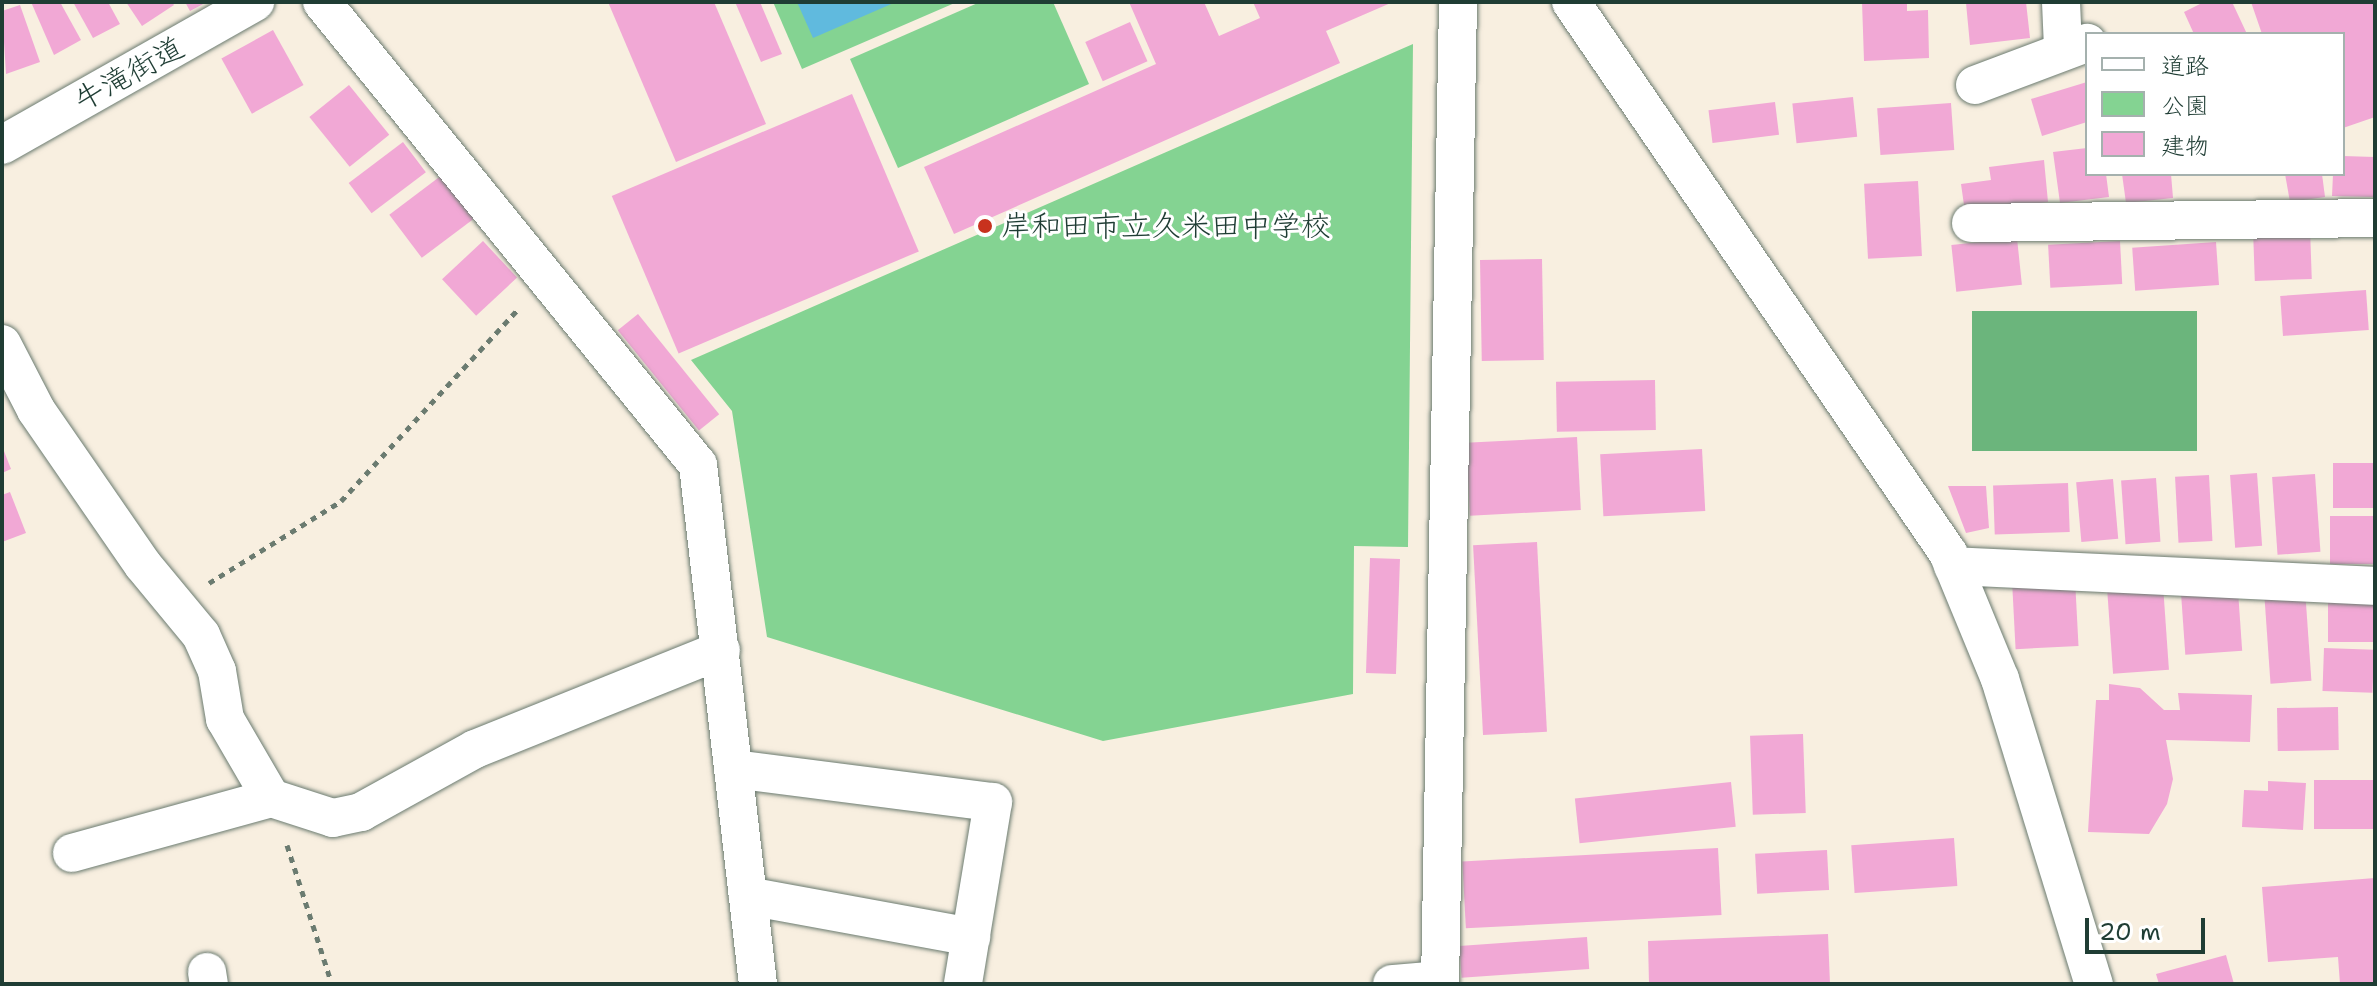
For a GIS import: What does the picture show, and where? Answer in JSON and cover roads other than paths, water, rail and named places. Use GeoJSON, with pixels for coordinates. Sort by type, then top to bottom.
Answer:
{"type":"FeatureCollection","features":[{"type":"Feature","properties":{"kind":"street","name":"牛滝街道"},"geometry":{"type":"LineString","coordinates":[[3,143],[255,2]]}},
{"type":"Feature","properties":{"kind":"street"},"geometry":{"type":"LineString","coordinates":[[322,2],[698,465],[758,984]]}},
{"type":"Feature","properties":{"kind":"street"},"geometry":{"type":"LineString","coordinates":[[1392,984],[1440,982],[1458,2]]}},
{"type":"Feature","properties":{"kind":"street"},"geometry":{"type":"LineString","coordinates":[[1571,2],[1953,566],[2000,679],[2094,984]]}},
{"type":"Feature","properties":{"kind":"street"},"geometry":{"type":"LineString","coordinates":[[1975,85],[2075,46],[2061,2]]}},
{"type":"Feature","properties":{"kind":"street"},"geometry":{"type":"LineString","coordinates":[[1971,223],[2375,218]]}},
{"type":"Feature","properties":{"kind":"street"},"geometry":{"type":"LineString","coordinates":[[2,344],[36,410],[175,604],[201,635],[217,671],[225,719],[271,798]]}},
{"type":"Feature","properties":{"kind":"street"},"geometry":{"type":"LineString","coordinates":[[1953,566],[2375,586]]}},
{"type":"Feature","properties":{"kind":"street"},"geometry":{"type":"LineString","coordinates":[[72,853],[271,798],[333,818],[361,812],[475,749],[721,650]]}},
{"type":"Feature","properties":{"kind":"street"},"geometry":{"type":"LineString","coordinates":[[734,769],[993,802],[963,984]]}},
{"type":"Feature","properties":{"kind":"street"},"geometry":{"type":"LineString","coordinates":[[748,896],[971,937]]}},
{"type":"Feature","properties":{"kind":"water"},"geometry":{"type":"Polygon","coordinates":[[[797,2],[896,2],[813,38],[797,2]]]}},
{"type":"Feature","properties":{"kind":"place","name":"岸和田市立久米田中学校"},"geometry":{"type":"Point","coordinates":[985,226]}}]}
